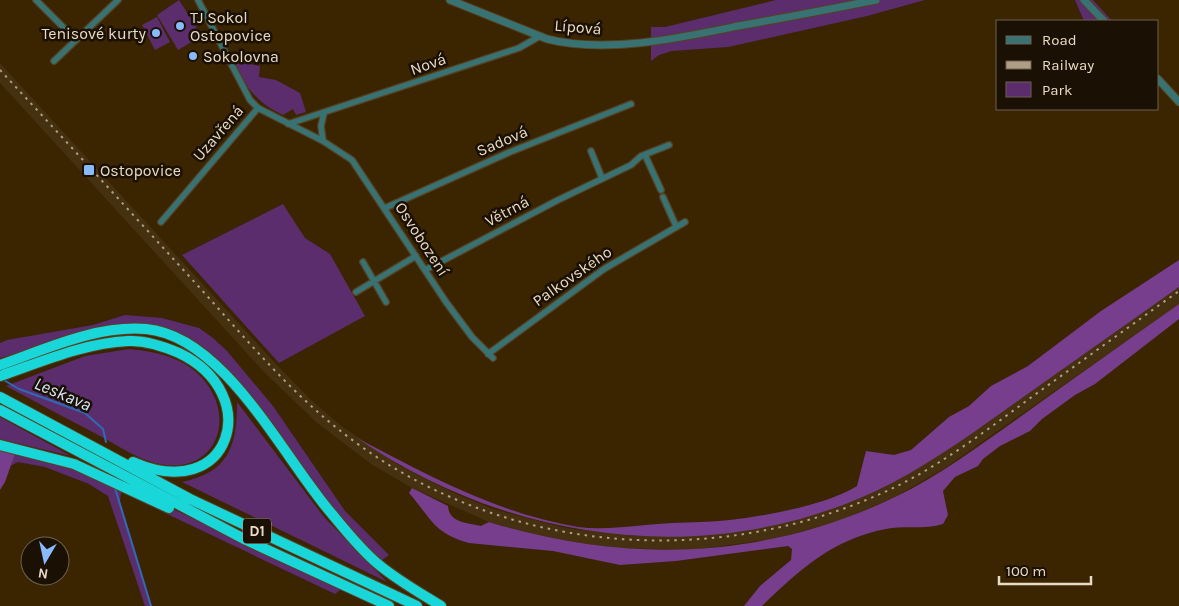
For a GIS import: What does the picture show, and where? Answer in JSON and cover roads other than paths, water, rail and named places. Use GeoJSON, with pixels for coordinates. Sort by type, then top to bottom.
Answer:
{"type":"FeatureCollection","features":[{"type":"Feature","properties":{"kind":"highway"},"geometry":{"type":"LineString","coordinates":[[3,364],[76,338],[119,329],[149,329],[188,343],[218,367],[242,393],[330,512],[357,542],[378,563],[441,606]]}},
{"type":"Feature","properties":{"kind":"highway"},"geometry":{"type":"LineString","coordinates":[[0,376],[84,348],[129,341],[169,348],[201,366],[223,394],[228,410],[228,428],[223,445],[210,461],[193,470],[181,473],[152,470],[123,458],[99,451]]}},
{"type":"Feature","properties":{"kind":"highway","name":"D1"},"geometry":{"type":"LineString","coordinates":[[0,397],[190,499],[417,606]]}},
{"type":"Feature","properties":{"kind":"highway","name":"D1"},"geometry":{"type":"LineString","coordinates":[[0,410],[246,540],[389,606]]}},
{"type":"Feature","properties":{"kind":"highway"},"geometry":{"type":"LineString","coordinates":[[0,445],[74,464],[124,485],[202,524],[246,540]]}},
{"type":"Feature","properties":{"kind":"street"},"geometry":{"type":"LineString","coordinates":[[36,0],[76,40]]}},
{"type":"Feature","properties":{"kind":"street"},"geometry":{"type":"LineString","coordinates":[[54,61],[118,0]]}},
{"type":"Feature","properties":{"kind":"street","name":"Osvobození"},"geometry":{"type":"LineString","coordinates":[[198,0],[243,89],[258,108],[320,138],[352,160],[472,338],[491,356]]}},
{"type":"Feature","properties":{"kind":"street","name":"Lípová"},"geometry":{"type":"LineString","coordinates":[[450,0],[540,36],[561,42],[651,42],[876,0]]}},
{"type":"Feature","properties":{"kind":"street"},"geometry":{"type":"LineString","coordinates":[[1084,0],[1103,20]]}},
{"type":"Feature","properties":{"kind":"street","name":"Nová"},"geometry":{"type":"LineString","coordinates":[[288,124],[321,115],[519,48],[540,36]]}},
{"type":"Feature","properties":{"kind":"street"},"geometry":{"type":"LineString","coordinates":[[1159,80],[1179,102]]}},
{"type":"Feature","properties":{"kind":"street","name":"Sadová"},"geometry":{"type":"LineString","coordinates":[[385,208],[510,152],[631,104]]}},
{"type":"Feature","properties":{"kind":"street","name":"Uzavřená"},"geometry":{"type":"LineString","coordinates":[[161,222],[258,108]]}},
{"type":"Feature","properties":{"kind":"street"},"geometry":{"type":"LineString","coordinates":[[320,138],[321,115]]}},
{"type":"Feature","properties":{"kind":"street","name":"Větrná"},"geometry":{"type":"LineString","coordinates":[[425,270],[602,178],[631,165],[645,155],[669,145]]}},
{"type":"Feature","properties":{"kind":"street"},"geometry":{"type":"LineString","coordinates":[[591,151],[602,178]]}},
{"type":"Feature","properties":{"kind":"street"},"geometry":{"type":"LineString","coordinates":[[645,155],[661,190]]}},
{"type":"Feature","properties":{"kind":"street"},"geometry":{"type":"LineString","coordinates":[[663,197],[676,226]]}},
{"type":"Feature","properties":{"kind":"street","name":"Palkovského"},"geometry":{"type":"LineString","coordinates":[[491,356],[604,269],[685,222]]}},
{"type":"Feature","properties":{"kind":"street"},"geometry":{"type":"LineString","coordinates":[[356,292],[416,256]]}},
{"type":"Feature","properties":{"kind":"street"},"geometry":{"type":"LineString","coordinates":[[363,262],[386,302]]}},
{"type":"Feature","properties":{"kind":"waterway","name":"Leskava"},"geometry":{"type":"LineString","coordinates":[[2,379],[19,389],[85,413],[103,429],[106,442]]}},
{"type":"Feature","properties":{"kind":"waterway","name":"Leskava"},"geometry":{"type":"LineString","coordinates":[[115,488],[151,606]]}},
{"type":"Feature","properties":{"kind":"railway"},"geometry":{"type":"LineString","coordinates":[[0,70],[271,367],[330,422],[351,439],[411,478],[476,507],[543,527],[612,538],[683,540],[753,533],[822,516],[889,490],[945,459],[1179,291]]}},
{"type":"Feature","properties":{"kind":"place","name":"TJ Sokol Ostopovice"},"geometry":{"type":"Point","coordinates":[180,26]}},
{"type":"Feature","properties":{"kind":"place","name":"Tenisové kurty"},"geometry":{"type":"Point","coordinates":[156,33]}},
{"type":"Feature","properties":{"kind":"place","name":"Sokolovna"},"geometry":{"type":"Point","coordinates":[193,56]}},
{"type":"Feature","properties":{"kind":"place","name":"Ostopovice"},"geometry":{"type":"Point","coordinates":[89,170]}}]}
